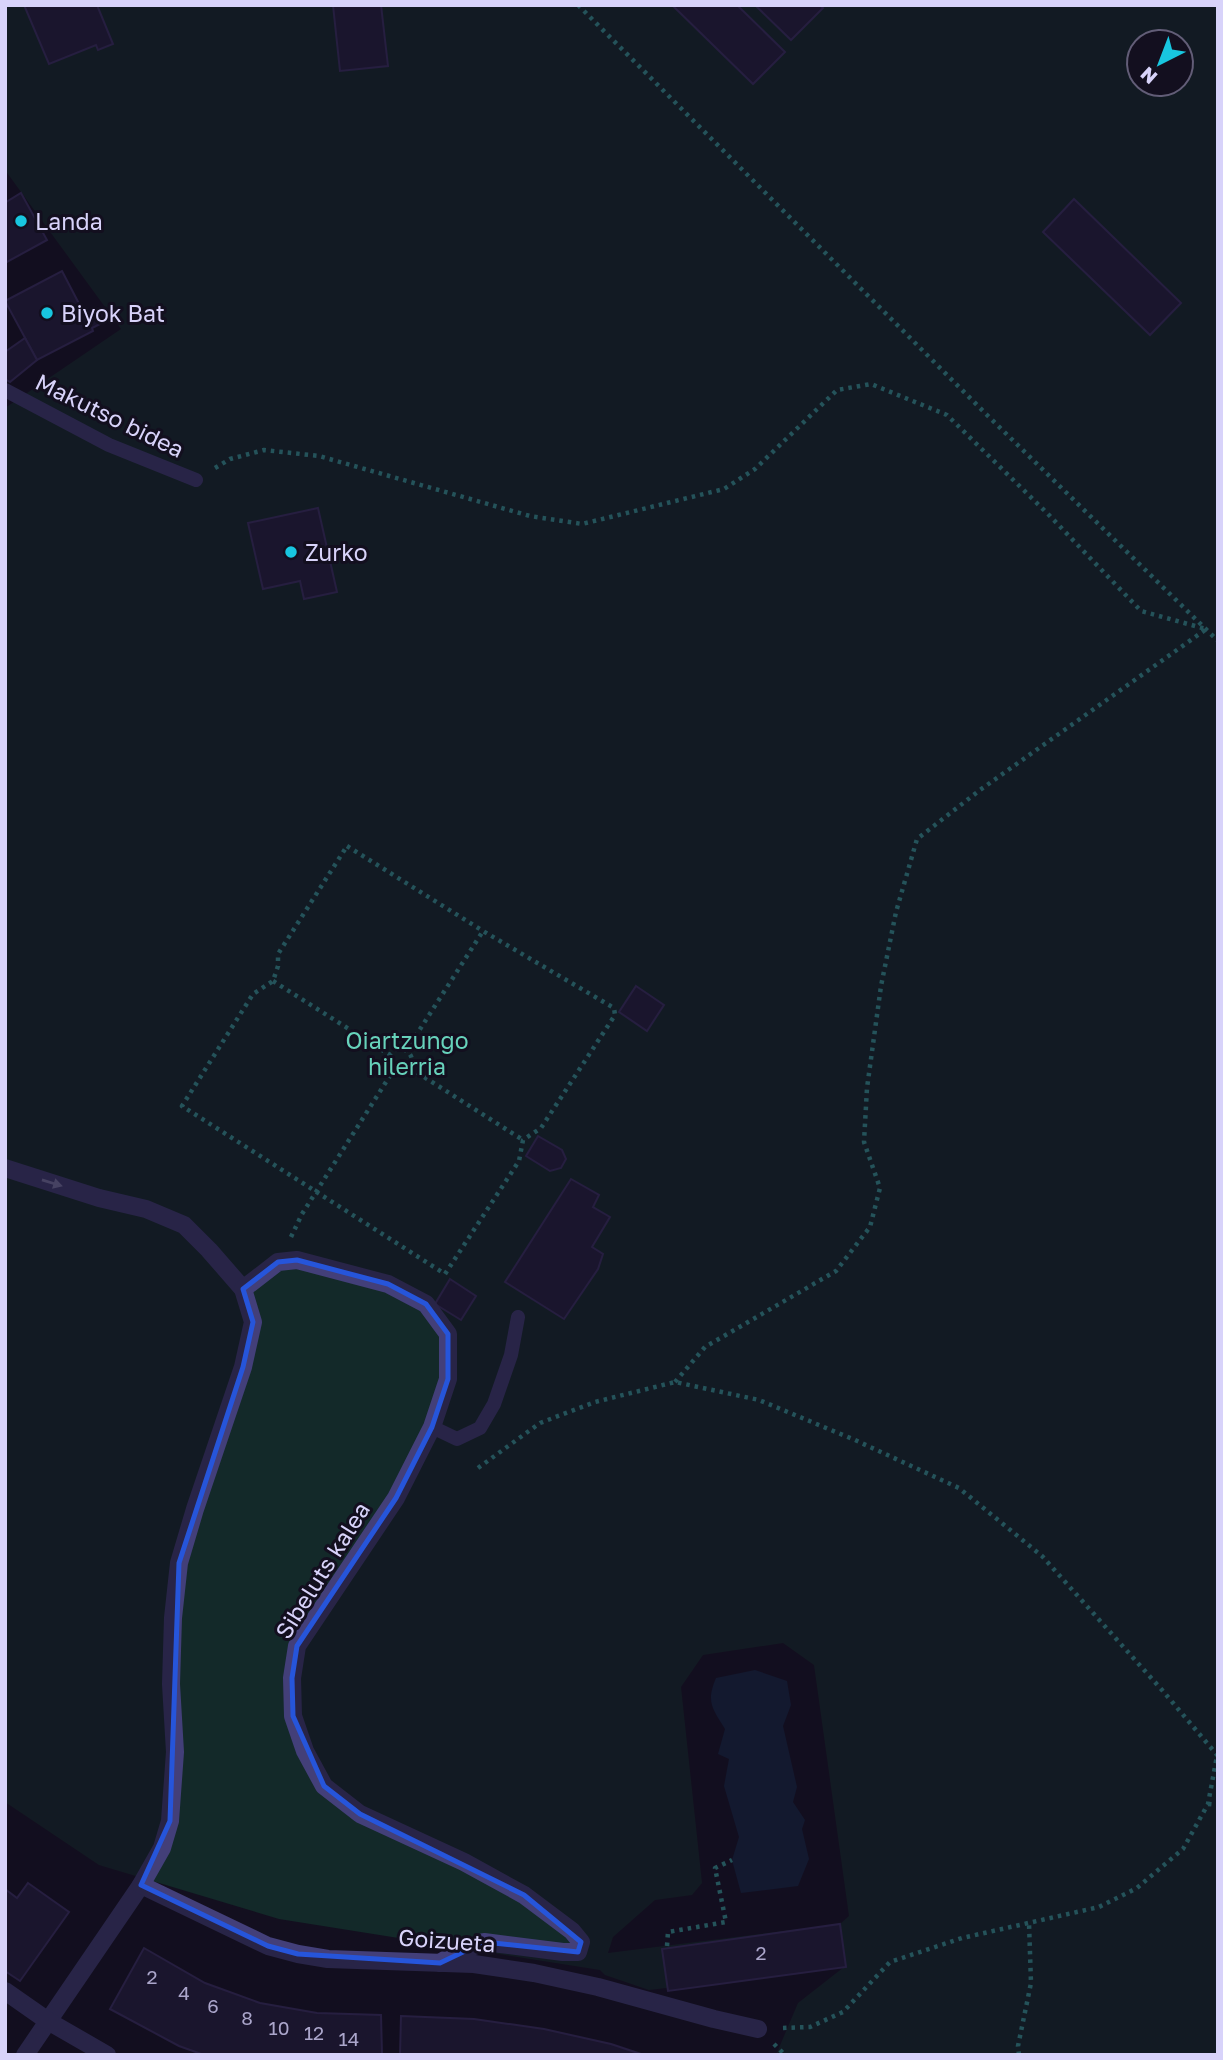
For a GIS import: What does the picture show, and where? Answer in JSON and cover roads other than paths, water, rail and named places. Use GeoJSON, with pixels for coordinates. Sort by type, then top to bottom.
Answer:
{"type":"FeatureCollection","features":[{"type":"Feature","properties":{"kind":"street"},"geometry":{"type":"LineString","coordinates":[[5,1168],[99,1198],[146,1209],[184,1225],[243,1289],[253,1322],[243,1367],[206,1473],[179,1563],[173,1618],[171,1684],[175,1752],[170,1821],[162,1848],[141,1885],[25,2055]]}},
{"type":"Feature","properties":{"kind":"street","name":"Sibeluts kalea"},"geometry":{"type":"LineString","coordinates":[[243,1289],[278,1262],[297,1260],[388,1284],[426,1304],[448,1334],[447,1379],[432,1427],[396,1498],[297,1646],[292,1678],[293,1716],[305,1751],[324,1786],[360,1814],[464,1862],[524,1895],[572,1931],[582,1942],[578,1952],[484,1942],[456,1953],[440,1963]]}},
{"type":"Feature","properties":{"kind":"street","name":"Goizueta"},"geometry":{"type":"LineString","coordinates":[[141,1885],[268,1946],[298,1954],[328,1959],[474,1964],[534,1973],[598,1986],[758,2029]]}},
{"type":"Feature","properties":{"kind":"street"},"geometry":{"type":"LineString","coordinates":[[5,1991],[48,2021],[107,2055]]}},
{"type":"Feature","properties":{"kind":"lane","name":"Makutso bidea"},"geometry":{"type":"LineString","coordinates":[[5,390],[109,445],[196,480]]}},
{"type":"Feature","properties":{"kind":"lane"},"geometry":{"type":"LineString","coordinates":[[432,1427],[457,1439],[480,1428],[494,1404],[510,1355],[518,1317]]}},
{"type":"Feature","properties":{"kind":"water"},"geometry":{"type":"Polygon","coordinates":[[[755,1670],[787,1681],[791,1705],[783,1726],[797,1787],[793,1802],[805,1820],[802,1829],[809,1859],[798,1886],[741,1893],[732,1860],[739,1837],[724,1786],[729,1759],[718,1754],[725,1729],[712,1705],[711,1693],[716,1678],[755,1670]]]}},
{"type":"Feature","properties":{"kind":"place","name":"Landa"},"geometry":{"type":"Point","coordinates":[21,221]}},
{"type":"Feature","properties":{"kind":"place","name":"Biyok Bat"},"geometry":{"type":"Point","coordinates":[47,313]}},
{"type":"Feature","properties":{"kind":"place","name":"Zurko"},"geometry":{"type":"Point","coordinates":[291,552]}},
{"type":"Feature","properties":{"kind":"park label","name":"Oiartzungo hilerria"},"geometry":{"type":"Point","coordinates":[407,1053]}}]}
